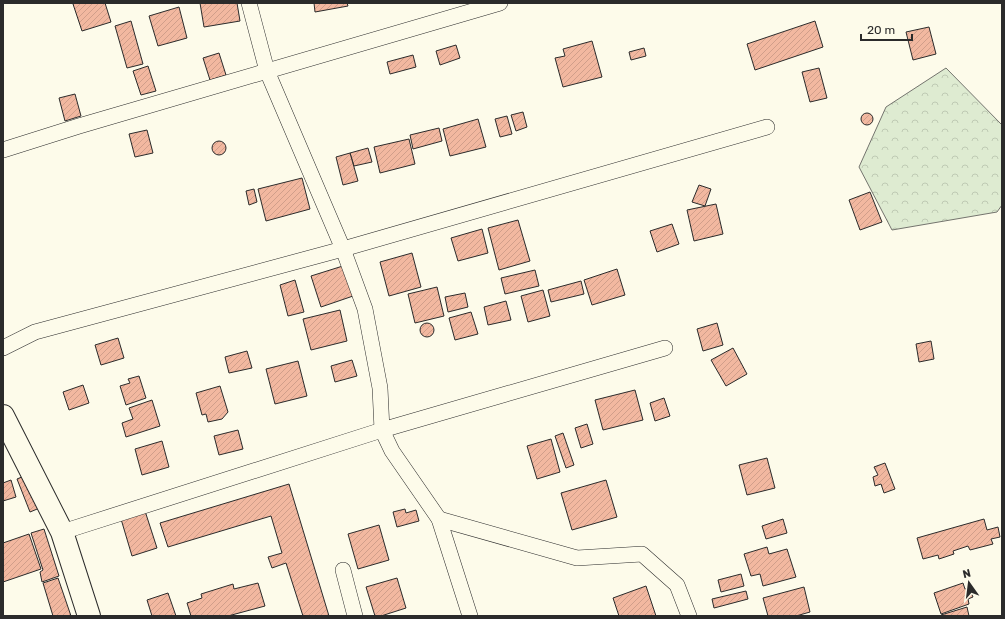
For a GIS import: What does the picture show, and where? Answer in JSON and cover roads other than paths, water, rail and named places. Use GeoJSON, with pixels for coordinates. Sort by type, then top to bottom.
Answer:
{"type":"FeatureCollection","features":[{"type":"Feature","properties":{"kind":"highway"},"geometry":{"type":"LineString","coordinates":[[3,416],[62,532],[89,616]]}},
{"type":"Feature","properties":{"kind":"street"},"geometry":{"type":"LineString","coordinates":[[249,3],[267,71],[342,248],[365,309],[380,388],[382,430],[392,450],[439,519],[470,616]]}},
{"type":"Feature","properties":{"kind":"street"},"geometry":{"type":"LineString","coordinates":[[3,150],[500,3]]}},
{"type":"Feature","properties":{"kind":"street"},"geometry":{"type":"LineString","coordinates":[[3,348],[35,332],[342,248],[767,127]]}},
{"type":"Feature","properties":{"kind":"street"},"geometry":{"type":"LineString","coordinates":[[62,532],[382,430],[665,348]]}},
{"type":"Feature","properties":{"kind":"street"},"geometry":{"type":"LineString","coordinates":[[439,519],[576,558],[642,554],[677,585],[689,616]]}},
{"type":"Feature","properties":{"kind":"street"},"geometry":{"type":"LineString","coordinates":[[343,570],[355,616]]}}]}
